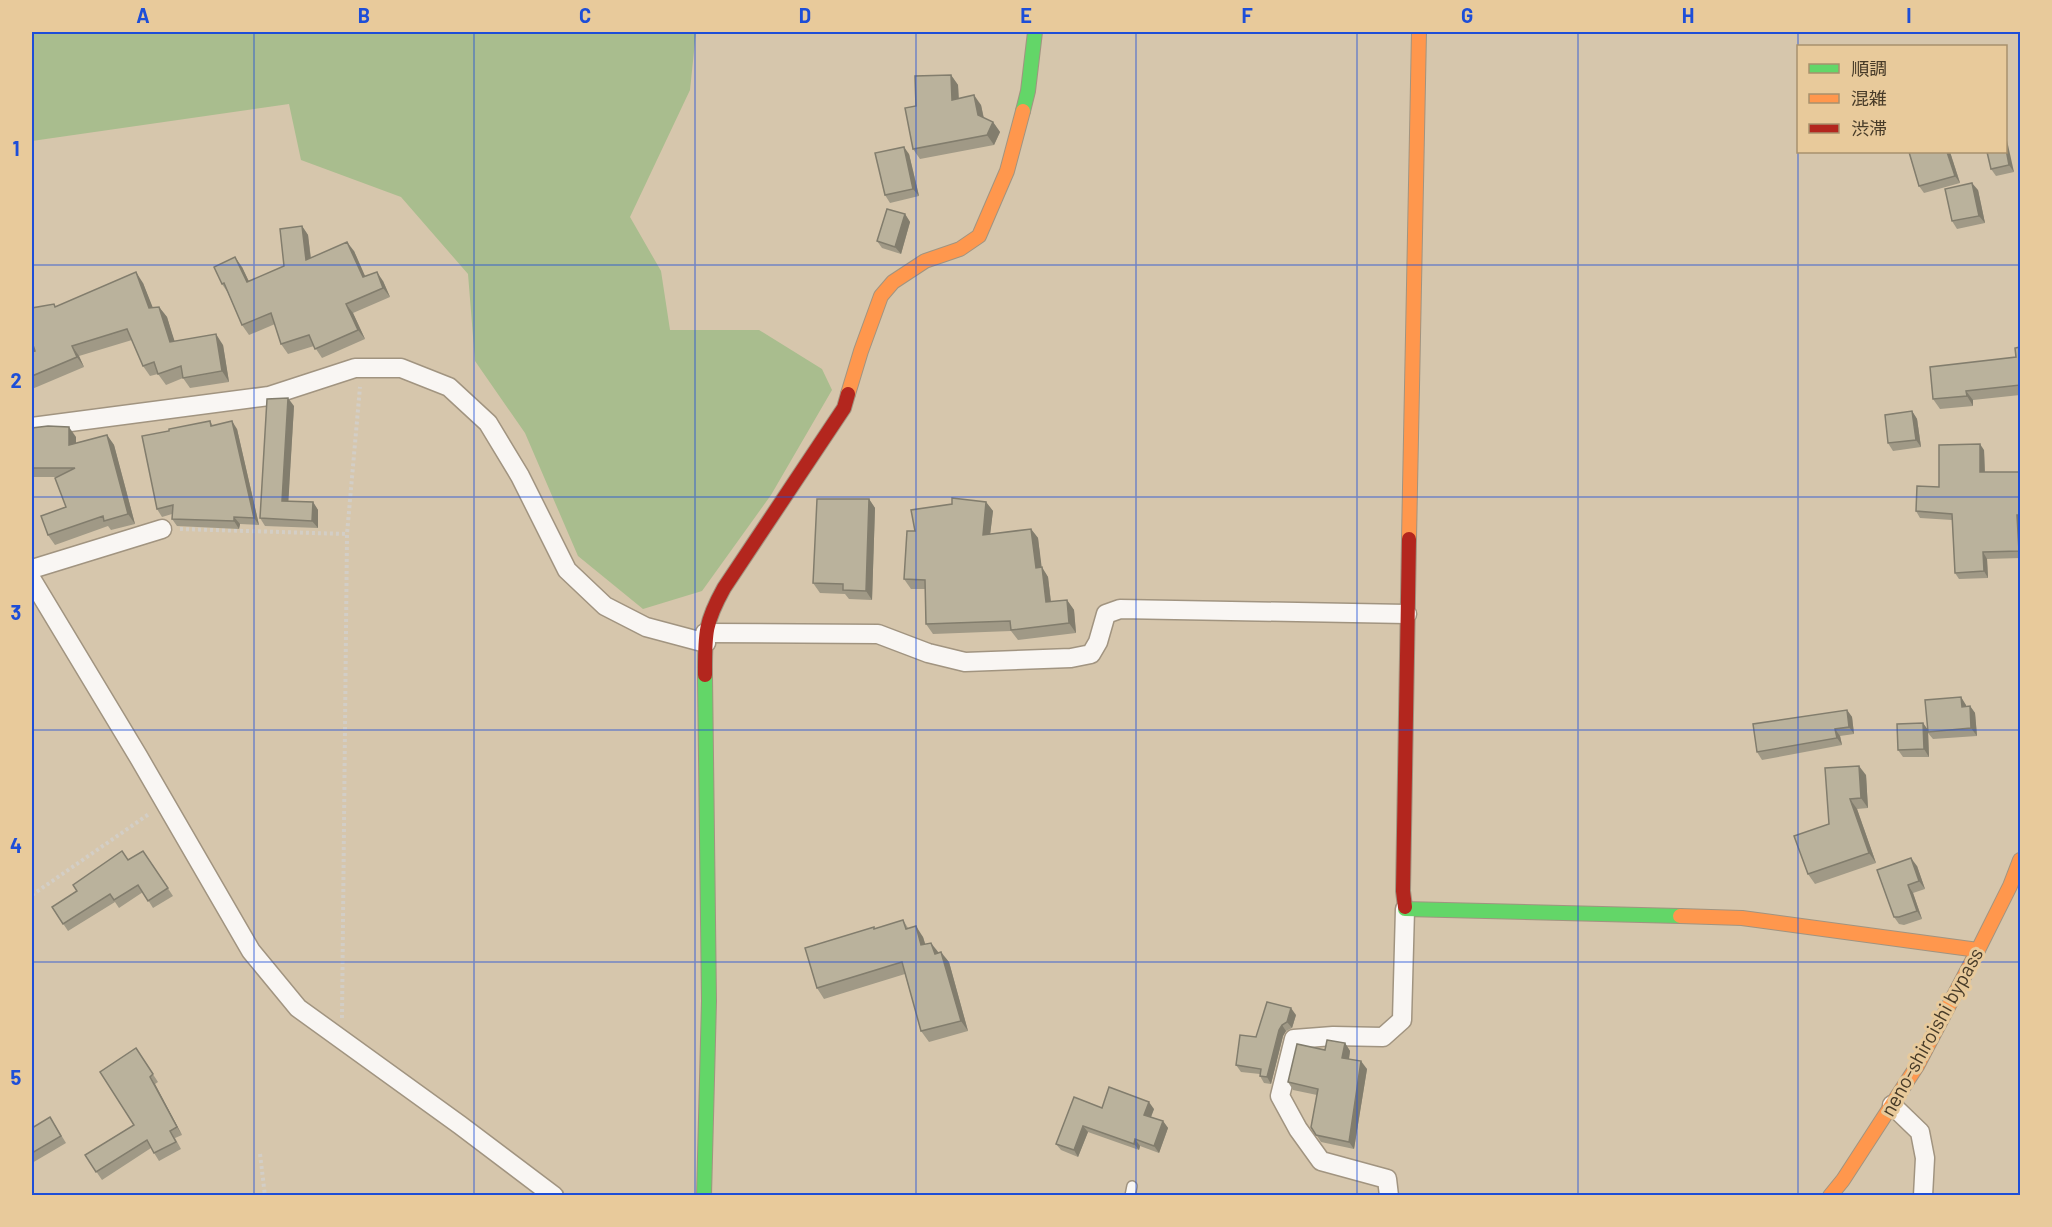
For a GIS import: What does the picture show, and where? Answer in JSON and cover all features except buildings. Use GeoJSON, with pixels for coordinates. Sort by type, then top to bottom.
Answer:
{"type":"FeatureCollection","features":[{"type":"Feature","properties":{"kind":"main road"},"geometry":{"type":"LineString","coordinates":[[704,1196],[709,1001],[706,638],[711,611],[844,408],[881,296],[893,282],[925,261],[960,249],[979,236],[1007,171],[1029,91],[1035,32]]}},
{"type":"Feature","properties":{"kind":"main road"},"geometry":{"type":"LineString","coordinates":[[1419,32],[1407,614],[1403,891],[1405,909],[1742,918],[1978,950]]}},
{"type":"Feature","properties":{"kind":"main road","name":"neno-shiroishi bypass"},"geometry":{"type":"LineString","coordinates":[[1830,1196],[1843,1180],[1917,1066],[1978,950],[2020,860]]}},
{"type":"Feature","properties":{"kind":"street"},"geometry":{"type":"LineString","coordinates":[[32,427],[269,396],[355,368],[400,368],[449,387],[488,423],[520,476],[567,570],[605,606],[646,627],[706,638],[878,634],[928,653],[965,662],[1071,658],[1091,654],[1098,642],[1106,614],[1120,609],[1407,614]]}},
{"type":"Feature","properties":{"kind":"street"},"geometry":{"type":"LineString","coordinates":[[32,569],[162,529]]}},
{"type":"Feature","properties":{"kind":"street"},"geometry":{"type":"LineString","coordinates":[[32,580],[251,951],[298,1008],[554,1196]]}},
{"type":"Feature","properties":{"kind":"street"},"geometry":{"type":"LineString","coordinates":[[1389,1196],[1387,1179],[1321,1161],[1298,1129],[1280,1096],[1294,1039],[1333,1036],[1383,1037],[1402,1020],[1405,909]]}},
{"type":"Feature","properties":{"kind":"street"},"geometry":{"type":"LineString","coordinates":[[1892,1105],[1920,1132],[1925,1158],[1923,1196]]}},
{"type":"Feature","properties":{"kind":"path"},"geometry":{"type":"LineString","coordinates":[[342,1040],[347,534],[362,368]]}},
{"type":"Feature","properties":{"kind":"path"},"geometry":{"type":"LineString","coordinates":[[162,529],[347,534]]}},
{"type":"Feature","properties":{"kind":"path"},"geometry":{"type":"LineString","coordinates":[[32,895],[165,803]]}},
{"type":"Feature","properties":{"kind":"path"},"geometry":{"type":"LineString","coordinates":[[260,1154],[265,1196]]}},
{"type":"Feature","properties":{"kind":"green space"},"geometry":{"type":"Polygon","coordinates":[[[32,32],[696,32],[690,90],[630,217],[661,271],[670,330],[759,330],[822,369],[832,390],[771,495],[702,591],[643,609],[578,556],[525,433],[475,361],[468,274],[401,197],[301,160],[289,104],[32,141],[32,32]]]}},
{"type":"Feature","properties":{"kind":"traffic: fast"},"geometry":{"type":"LineString","coordinates":[[1023,111],[1028,91],[1035,32]]}},
{"type":"Feature","properties":{"kind":"traffic: fast"},"geometry":{"type":"LineString","coordinates":[[704,1196],[709,1001],[705,675]]}},
{"type":"Feature","properties":{"kind":"traffic: fast"},"geometry":{"type":"LineString","coordinates":[[1405,907],[1405,909],[1680,916]]}},
{"type":"Feature","properties":{"kind":"traffic: slow"},"geometry":{"type":"LineString","coordinates":[[1409,539],[1419,32]]}},
{"type":"Feature","properties":{"kind":"traffic: slow"},"geometry":{"type":"LineString","coordinates":[[848,394],[881,296],[893,282],[925,261],[960,249],[979,236],[1007,171],[1023,111]]}},
{"type":"Feature","properties":{"kind":"traffic: slow"},"geometry":{"type":"LineString","coordinates":[[1830,1196],[1843,1180],[1917,1066],[1978,950],[2010,886],[2020,860]]}},
{"type":"Feature","properties":{"kind":"traffic: slow"},"geometry":{"type":"LineString","coordinates":[[1680,916],[1742,918],[1978,950]]}},
{"type":"Feature","properties":{"kind":"traffic: jam"},"geometry":{"type":"LineString","coordinates":[[705,675],[707,630],[717,600],[844,408],[848,394]]}},
{"type":"Feature","properties":{"kind":"traffic: jam"},"geometry":{"type":"LineString","coordinates":[[1405,907],[1403,891],[1409,539]]}}]}
